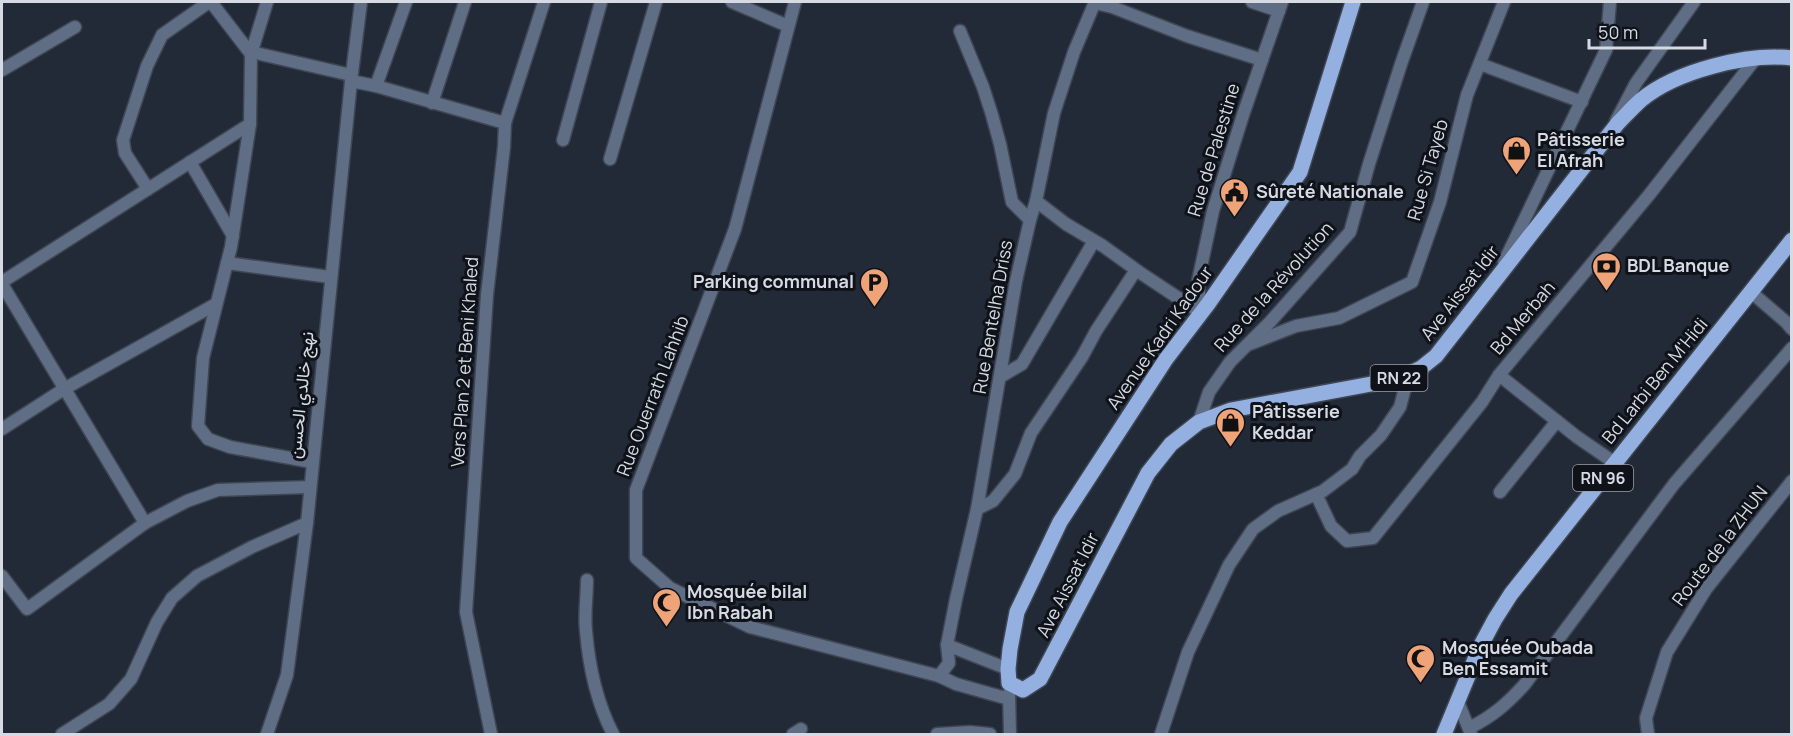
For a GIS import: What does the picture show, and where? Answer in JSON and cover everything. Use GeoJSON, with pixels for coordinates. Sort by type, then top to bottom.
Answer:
{"type":"FeatureCollection","features":[{"type":"Feature","properties":{"kind":"main road","name":"Avenue Kadri Kadour"},"geometry":{"type":"LineString","coordinates":[[1013,681],[1010,649],[1017,612],[1060,522],[1166,359],[1300,172],[1353,2]]}},
{"type":"Feature","properties":{"kind":"main road","name":"Ave Aissat Idir"},"geometry":{"type":"LineString","coordinates":[[1013,681],[1040,680],[1148,473],[1171,444],[1199,422],[1231,410],[1398,379],[1421,368],[1436,356],[1607,136],[1642,99],[1682,76],[1715,66],[1774,56],[1791,58]]}},
{"type":"Feature","properties":{"kind":"main road","name":"Bd Larbi Ben M'Hidi"},"geometry":{"type":"LineString","coordinates":[[1444,735],[1480,647],[1506,603],[1791,240]]}},
{"type":"Feature","properties":{"kind":"street"},"geometry":{"type":"LineString","coordinates":[[148,189],[125,153],[123,140],[147,66],[162,35],[210,2],[255,54],[351,75],[351,81],[505,123]]}},
{"type":"Feature","properties":{"kind":"street"},"geometry":{"type":"LineString","coordinates":[[267,2],[255,54],[250,124],[233,236],[203,358],[198,426],[208,439],[230,447],[312,462]]}},
{"type":"Feature","properties":{"kind":"street","name":"نهج خالدي الحسن"},"geometry":{"type":"LineString","coordinates":[[267,735],[287,675],[307,523],[330,277],[362,2]]}},
{"type":"Feature","properties":{"kind":"street"},"geometry":{"type":"LineString","coordinates":[[376,86],[406,2]]}},
{"type":"Feature","properties":{"kind":"street"},"geometry":{"type":"LineString","coordinates":[[432,103],[465,2]]}},
{"type":"Feature","properties":{"kind":"street","name":"Vers Plan 2 et Beni Khaled"},"geometry":{"type":"LineString","coordinates":[[491,735],[466,612],[487,295],[505,123],[544,2]]}},
{"type":"Feature","properties":{"kind":"street"},"geometry":{"type":"LineString","coordinates":[[563,140],[601,2]]}},
{"type":"Feature","properties":{"kind":"street"},"geometry":{"type":"LineString","coordinates":[[610,159],[656,2]]}},
{"type":"Feature","properties":{"kind":"street"},"geometry":{"type":"LineString","coordinates":[[732,2],[788,26]]}},
{"type":"Feature","properties":{"kind":"street","name":"Rue Ouerrath Lahhib"},"geometry":{"type":"LineString","coordinates":[[795,2],[735,229],[636,490],[636,558],[670,588],[750,627],[939,676],[956,684],[1009,699]]}},
{"type":"Feature","properties":{"kind":"street"},"geometry":{"type":"LineString","coordinates":[[1095,2],[1187,36],[1262,60]]}},
{"type":"Feature","properties":{"kind":"street","name":"Rue Bentelha Driss"},"geometry":{"type":"LineString","coordinates":[[939,676],[949,663],[947,645],[977,509],[1016,281],[1036,201],[1054,113],[1074,52],[1095,2]]}},
{"type":"Feature","properties":{"kind":"street"},"geometry":{"type":"LineString","coordinates":[[1252,2],[1280,7]]}},
{"type":"Feature","properties":{"kind":"street","name":"Rue de la Révolution"},"geometry":{"type":"LineString","coordinates":[[1199,422],[1209,392],[1230,362],[1270,322],[1350,232],[1379,130],[1423,2]]}},
{"type":"Feature","properties":{"kind":"street","name":"Rue Si Tayeb"},"geometry":{"type":"LineString","coordinates":[[1246,345],[1296,326],[1339,318],[1412,282],[1440,202],[1467,95],[1504,2]]}},
{"type":"Feature","properties":{"kind":"street"},"geometry":{"type":"LineString","coordinates":[[1496,278],[1606,50],[1610,2]]}},
{"type":"Feature","properties":{"kind":"street"},"geometry":{"type":"LineString","coordinates":[[1607,136],[1636,83],[1694,2]]}},
{"type":"Feature","properties":{"kind":"street","name":"Rue de Palestine"},"geometry":{"type":"LineString","coordinates":[[1201,313],[1198,281],[1213,211],[1280,7]]}},
{"type":"Feature","properties":{"kind":"street"},"geometry":{"type":"LineString","coordinates":[[2,70],[75,27]]}},
{"type":"Feature","properties":{"kind":"street"},"geometry":{"type":"LineString","coordinates":[[960,31],[992,115],[1012,202],[1030,219]]}},
{"type":"Feature","properties":{"kind":"street","name":"Bd Merbah"},"geometry":{"type":"LineString","coordinates":[[1316,494],[1331,526],[1347,541],[1373,538],[1482,402],[1499,375],[1649,195],[1756,58]]}},
{"type":"Feature","properties":{"kind":"street"},"geometry":{"type":"LineString","coordinates":[[1480,64],[1582,102]]}},
{"type":"Feature","properties":{"kind":"street"},"geometry":{"type":"LineString","coordinates":[[145,523],[2,283],[250,124]]}},
{"type":"Feature","properties":{"kind":"street"},"geometry":{"type":"LineString","coordinates":[[190,162],[233,236]]}},
{"type":"Feature","properties":{"kind":"street"},"geometry":{"type":"LineString","coordinates":[[1036,201],[1066,224],[1201,313]]}},
{"type":"Feature","properties":{"kind":"street"},"geometry":{"type":"LineString","coordinates":[[1000,377],[1022,364],[1094,241]]}},
{"type":"Feature","properties":{"kind":"street"},"geometry":{"type":"LineString","coordinates":[[227,263],[330,277]]}},
{"type":"Feature","properties":{"kind":"street"},"geometry":{"type":"LineString","coordinates":[[977,509],[993,501],[1015,474],[1030,433],[1082,357],[1096,331],[1136,270]]}},
{"type":"Feature","properties":{"kind":"street"},"geometry":{"type":"LineString","coordinates":[[1751,292],[1791,328]]}},
{"type":"Feature","properties":{"kind":"street"},"geometry":{"type":"LineString","coordinates":[[2,429],[64,389],[216,304]]}},
{"type":"Feature","properties":{"kind":"street"},"geometry":{"type":"LineString","coordinates":[[1458,702],[1470,731],[1501,709],[1525,684],[1674,484],[1791,348]]}},
{"type":"Feature","properties":{"kind":"street"},"geometry":{"type":"LineString","coordinates":[[1499,375],[1615,463]]}},
{"type":"Feature","properties":{"kind":"street"},"geometry":{"type":"LineString","coordinates":[[1161,735],[1188,652],[1229,565],[1253,529],[1278,511],[1323,491],[1352,469],[1360,456],[1381,435],[1400,407],[1405,388],[1398,379]]}},
{"type":"Feature","properties":{"kind":"street"},"geometry":{"type":"LineString","coordinates":[[1500,492],[1557,421]]}},
{"type":"Feature","properties":{"kind":"street","name":"Route de la ZHUN"},"geometry":{"type":"LineString","coordinates":[[1648,735],[1646,718],[1667,652],[1707,589],[1791,482]]}},
{"type":"Feature","properties":{"kind":"street"},"geometry":{"type":"LineString","coordinates":[[2,576],[27,609],[145,523],[187,501],[218,490],[309,487]]}},
{"type":"Feature","properties":{"kind":"street"},"geometry":{"type":"LineString","coordinates":[[62,735],[109,704],[131,679],[157,622],[172,598],[197,576],[252,547],[307,523]]}},
{"type":"Feature","properties":{"kind":"street"},"geometry":{"type":"LineString","coordinates":[[587,580],[586,630],[595,688],[613,735]]}},
{"type":"Feature","properties":{"kind":"street"},"geometry":{"type":"LineString","coordinates":[[947,645],[1013,681],[1009,699],[1010,735]]}},
{"type":"Feature","properties":{"kind":"street"},"geometry":{"type":"LineString","coordinates":[[937,735],[970,732],[990,735]]}},
{"type":"Feature","properties":{"kind":"place","name":"Pâtisserie El Afrah"},"geometry":{"type":"Point","coordinates":[1516,176]}},
{"type":"Feature","properties":{"kind":"place","name":"Sûreté Nationale"},"geometry":{"type":"Point","coordinates":[1235,218]}},
{"type":"Feature","properties":{"kind":"place","name":"BDL Banque"},"geometry":{"type":"Point","coordinates":[1606,292]}},
{"type":"Feature","properties":{"kind":"place","name":"Parking communal"},"geometry":{"type":"Point","coordinates":[875,308]}},
{"type":"Feature","properties":{"kind":"place","name":"Pâtisserie Keddar"},"geometry":{"type":"Point","coordinates":[1231,448]}},
{"type":"Feature","properties":{"kind":"place","name":"Mosquée bilal Ibn Rabah"},"geometry":{"type":"Point","coordinates":[666,628]}},
{"type":"Feature","properties":{"kind":"place","name":"Mosquée Oubada Ben Essamit"},"geometry":{"type":"Point","coordinates":[1421,684]}}]}
